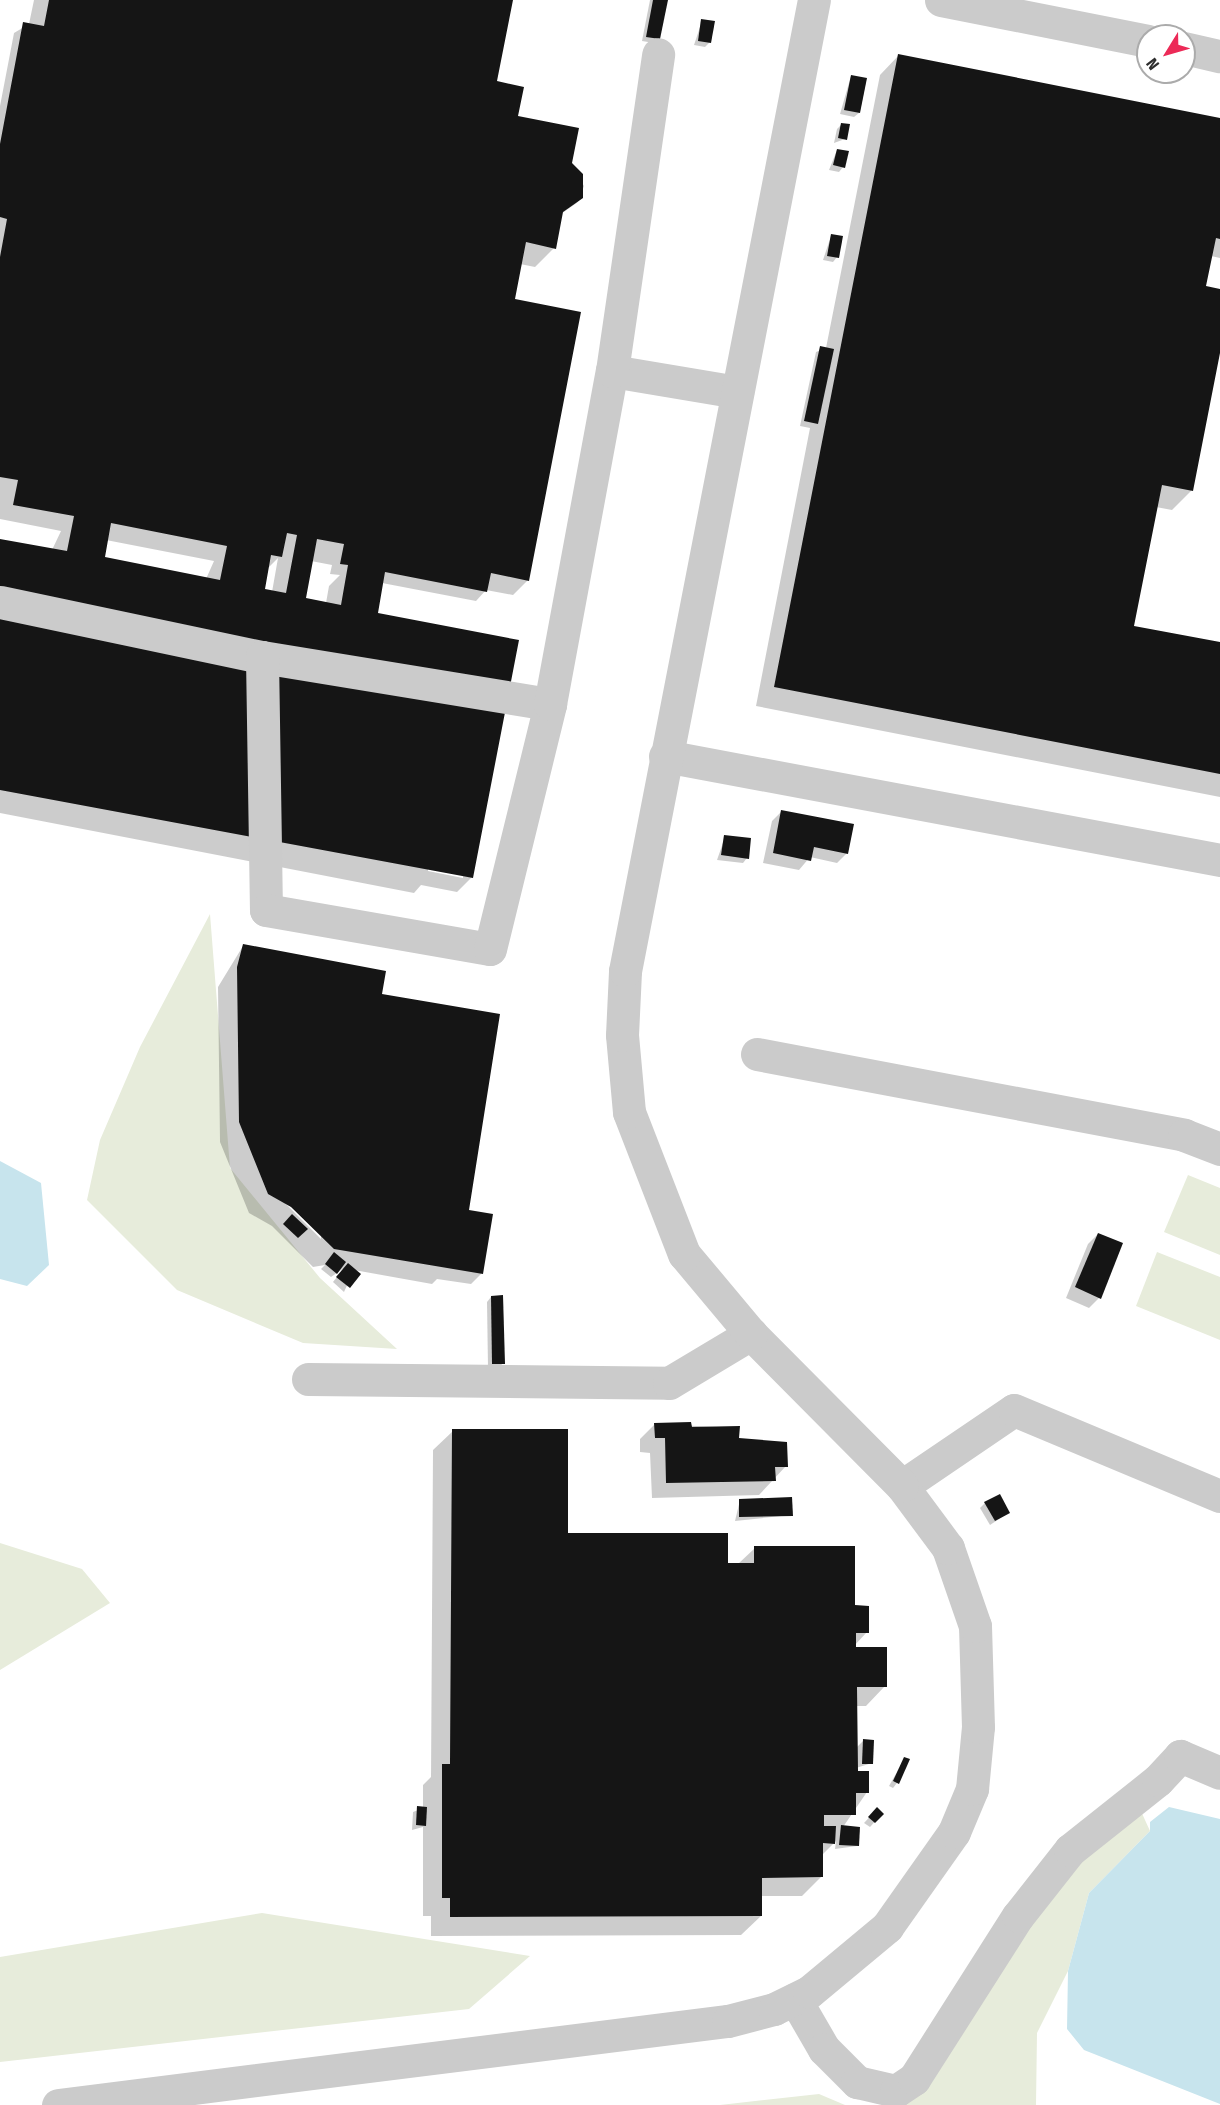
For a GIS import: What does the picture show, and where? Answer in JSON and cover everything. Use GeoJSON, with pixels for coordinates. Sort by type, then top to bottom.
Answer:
{"type":"FeatureCollection","features":[{"type":"Feature","properties":{"kind":"street"},"geometry":{"type":"LineString","coordinates":[[58,2105],[728,2021],[795,1999],[847,1962],[900,1912],[954,1832],[972,1789],[978,1727],[975,1626],[948,1548],[902,1486],[751,1334],[684,1254],[629,1112],[622,1035],[625,971],[665,756],[814,0]]}},
{"type":"Feature","properties":{"kind":"street"},"geometry":{"type":"LineString","coordinates":[[941,0],[1136,39]]}},
{"type":"Feature","properties":{"kind":"street"},"geometry":{"type":"LineString","coordinates":[[1196,51],[1220,56]]}},
{"type":"Feature","properties":{"kind":"street"},"geometry":{"type":"LineString","coordinates":[[262,657],[266,910],[490,949],[550,704],[612,371],[658,54]]}},
{"type":"Feature","properties":{"kind":"street"},"geometry":{"type":"LineString","coordinates":[[612,371],[736,392]]}},
{"type":"Feature","properties":{"kind":"street"},"geometry":{"type":"LineString","coordinates":[[0,602],[262,657],[550,704]]}},
{"type":"Feature","properties":{"kind":"street"},"geometry":{"type":"LineString","coordinates":[[665,756],[1220,860]]}},
{"type":"Feature","properties":{"kind":"street"},"geometry":{"type":"LineString","coordinates":[[757,1054],[1184,1135],[1220,1149]]}},
{"type":"Feature","properties":{"kind":"street"},"geometry":{"type":"LineString","coordinates":[[308,1379],[669,1383],[751,1334]]}},
{"type":"Feature","properties":{"kind":"street"},"geometry":{"type":"LineString","coordinates":[[902,1486],[1014,1410],[1220,1496]]}},
{"type":"Feature","properties":{"kind":"street"},"geometry":{"type":"LineString","coordinates":[[795,1999],[824,2049],[857,2082],[896,2091],[914,2079],[1018,1916],[1070,1850],[1158,1780],[1180,1756],[1220,1773]]}},
{"type":"Feature","properties":{"kind":"green space"},"geometry":{"type":"Polygon","coordinates":[[[210,914],[230,1168],[320,1278],[397,1349],[303,1343],[177,1290],[87,1200],[100,1140],[140,1047],[210,914]]]}},
{"type":"Feature","properties":{"kind":"green space"},"geometry":{"type":"Polygon","coordinates":[[[1188,1175],[1220,1188],[1220,1255],[1164,1232],[1188,1175]]]}},
{"type":"Feature","properties":{"kind":"green space"},"geometry":{"type":"Polygon","coordinates":[[[1157,1252],[1220,1277],[1220,1340],[1136,1306],[1157,1252]]]}},
{"type":"Feature","properties":{"kind":"green space"},"geometry":{"type":"Polygon","coordinates":[[[0,1543],[82,1569],[110,1603],[0,1670],[0,1543]]]}},
{"type":"Feature","properties":{"kind":"green space"},"geometry":{"type":"Polygon","coordinates":[[[1140,1809],[1150,1831],[1089,1893],[1068,1971],[1037,2033],[1036,2105],[899,2105],[1025,1919],[1079,1852],[1140,1809]]]}},
{"type":"Feature","properties":{"kind":"green space"},"geometry":{"type":"Polygon","coordinates":[[[262,1913],[530,1956],[469,2009],[0,2062],[0,1957],[262,1913]]]}},
{"type":"Feature","properties":{"kind":"green space"},"geometry":{"type":"Polygon","coordinates":[[[819,2094],[845,2105],[720,2105],[819,2094]]]}},
{"type":"Feature","properties":{"kind":"water"},"geometry":{"type":"Polygon","coordinates":[[[0,1161],[41,1183],[49,1265],[27,1286],[0,1279],[0,1161]]]}},
{"type":"Feature","properties":{"kind":"water"},"geometry":{"type":"Polygon","coordinates":[[[1169,1807],[1220,1819],[1220,2104],[1084,2050],[1067,2029],[1068,1971],[1089,1893],[1150,1831],[1150,1822],[1169,1807]]]}},
{"type":"Feature","properties":{"kind":"building"},"geometry":{"type":"Polygon","coordinates":[[[49,0],[513,0],[497,81],[524,87],[518,116],[579,128],[572,163],[583,174],[583,198],[563,212],[556,249],[526,242],[515,299],[581,312],[529,581],[491,573],[487,592],[385,572],[378,613],[519,640],[473,878],[0,790],[0,539],[67,551],[74,516],[13,505],[18,480],[0,477],[0,257],[7,219],[0,217],[0,144],[23,22],[44,26],[49,0]],[[111,523],[105,557],[220,580],[227,546],[111,523]],[[287,533],[282,557],[271,555],[265,589],[286,593],[297,535],[287,533]],[[317,539],[306,598],[341,605],[348,565],[340,564],[344,544],[317,539]]]}},
{"type":"Feature","properties":{"kind":"building"},"geometry":{"type":"Polygon","coordinates":[[[653,0],[668,0],[660,39],[646,37],[653,0]]]}},
{"type":"Feature","properties":{"kind":"building"},"geometry":{"type":"Polygon","coordinates":[[[701,19],[715,21],[711,43],[698,41],[701,19]]]}},
{"type":"Feature","properties":{"kind":"building"},"geometry":{"type":"Polygon","coordinates":[[[898,54],[1220,118],[1220,239],[1216,238],[1206,286],[1220,289],[1220,353],[1193,491],[1162,485],[1134,626],[1220,642],[1220,774],[774,687],[898,54]]]}},
{"type":"Feature","properties":{"kind":"building"},"geometry":{"type":"Polygon","coordinates":[[[851,75],[867,78],[860,113],[844,110],[851,75]]]}},
{"type":"Feature","properties":{"kind":"building"},"geometry":{"type":"Polygon","coordinates":[[[841,123],[850,124],[847,140],[838,138],[841,123]]]}},
{"type":"Feature","properties":{"kind":"building"},"geometry":{"type":"Polygon","coordinates":[[[837,149],[849,151],[845,168],[833,165],[837,149]]]}},
{"type":"Feature","properties":{"kind":"building"},"geometry":{"type":"Polygon","coordinates":[[[831,234],[843,236],[839,258],[827,256],[831,234]]]}},
{"type":"Feature","properties":{"kind":"building"},"geometry":{"type":"Polygon","coordinates":[[[820,346],[834,349],[818,424],[804,421],[820,346]]]}},
{"type":"Feature","properties":{"kind":"building"},"geometry":{"type":"Polygon","coordinates":[[[781,810],[854,824],[848,854],[814,847],[811,861],[773,853],[781,810]]]}},
{"type":"Feature","properties":{"kind":"building"},"geometry":{"type":"Polygon","coordinates":[[[724,835],[751,838],[749,859],[721,855],[724,835]]]}},
{"type":"Feature","properties":{"kind":"building"},"geometry":{"type":"Polygon","coordinates":[[[243,944],[386,971],[382,994],[500,1014],[469,1210],[493,1214],[483,1274],[334,1249],[291,1207],[268,1194],[239,1122],[237,967],[243,944]]]}},
{"type":"Feature","properties":{"kind":"building"},"geometry":{"type":"Polygon","coordinates":[[[292,1214],[308,1229],[298,1238],[283,1224],[292,1214]]]}},
{"type":"Feature","properties":{"kind":"building"},"geometry":{"type":"Polygon","coordinates":[[[1098,1233],[1123,1243],[1101,1299],[1075,1287],[1098,1233]]]}},
{"type":"Feature","properties":{"kind":"building"},"geometry":{"type":"Polygon","coordinates":[[[334,1252],[346,1262],[337,1274],[325,1264],[334,1252]]]}},
{"type":"Feature","properties":{"kind":"building"},"geometry":{"type":"Polygon","coordinates":[[[348,1263],[361,1274],[350,1288],[336,1277],[348,1263]]]}},
{"type":"Feature","properties":{"kind":"building"},"geometry":{"type":"Polygon","coordinates":[[[503,1295],[505,1364],[492,1364],[491,1296],[503,1295]]]}},
{"type":"Feature","properties":{"kind":"building"},"geometry":{"type":"Polygon","coordinates":[[[691,1422],[692,1427],[740,1426],[739,1438],[787,1442],[788,1467],[775,1467],[776,1481],[666,1483],[665,1438],[655,1438],[654,1423],[691,1422]]]}},
{"type":"Feature","properties":{"kind":"building"},"geometry":{"type":"Polygon","coordinates":[[[452,1429],[568,1429],[568,1533],[728,1533],[728,1563],[754,1563],[754,1546],[855,1546],[855,1605],[869,1606],[869,1633],[856,1633],[856,1647],[887,1647],[887,1687],[857,1687],[858,1771],[869,1771],[869,1793],[856,1793],[856,1815],[824,1815],[824,1826],[836,1826],[835,1844],[823,1843],[823,1877],[762,1878],[762,1916],[450,1917],[450,1898],[442,1898],[442,1764],[450,1764],[452,1429]]]}},
{"type":"Feature","properties":{"kind":"building"},"geometry":{"type":"Polygon","coordinates":[[[1000,1494],[1010,1513],[995,1521],[984,1502],[1000,1494]]]}},
{"type":"Feature","properties":{"kind":"building"},"geometry":{"type":"Polygon","coordinates":[[[792,1497],[793,1516],[739,1517],[739,1499],[792,1497]]]}},
{"type":"Feature","properties":{"kind":"building"},"geometry":{"type":"Polygon","coordinates":[[[863,1739],[874,1740],[873,1764],[862,1764],[863,1739]]]}},
{"type":"Feature","properties":{"kind":"building"},"geometry":{"type":"Polygon","coordinates":[[[904,1757],[910,1759],[899,1784],[893,1781],[904,1757]]]}},
{"type":"Feature","properties":{"kind":"building"},"geometry":{"type":"Polygon","coordinates":[[[417,1806],[427,1807],[426,1826],[416,1825],[417,1806]]]}},
{"type":"Feature","properties":{"kind":"building"},"geometry":{"type":"Polygon","coordinates":[[[877,1807],[884,1814],[875,1823],[868,1817],[877,1807]]]}},
{"type":"Feature","properties":{"kind":"building"},"geometry":{"type":"Polygon","coordinates":[[[841,1825],[860,1827],[859,1846],[839,1845],[841,1825]]]}}]}
